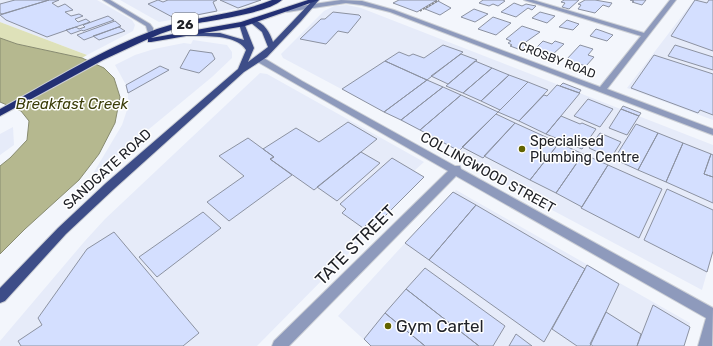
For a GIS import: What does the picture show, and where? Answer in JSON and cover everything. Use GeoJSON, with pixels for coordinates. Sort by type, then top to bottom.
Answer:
{"type":"FeatureCollection","features":[{"type":"Feature","properties":{"kind":"highway","name":"26"},"geometry":{"type":"LineString","coordinates":[[0,113],[150,35],[175,26],[239,13],[277,1]]}},
{"type":"Feature","properties":{"kind":"highway","name":"26"},"geometry":{"type":"LineString","coordinates":[[134,43],[242,24],[315,2]]}},
{"type":"Feature","properties":{"kind":"highway"},"geometry":{"type":"LineString","coordinates":[[239,13],[252,21]]}},
{"type":"Feature","properties":{"kind":"highway"},"geometry":{"type":"LineString","coordinates":[[239,13],[242,24]]}},
{"type":"Feature","properties":{"kind":"main road","name":"SANDGATE ROAD"},"geometry":{"type":"LineString","coordinates":[[0,297],[62,231],[83,211],[241,70],[259,59],[315,2]]}},
{"type":"Feature","properties":{"kind":"main road"},"geometry":{"type":"LineString","coordinates":[[252,21],[265,30],[268,34],[272,47]]}},
{"type":"Feature","properties":{"kind":"main road"},"geometry":{"type":"LineString","coordinates":[[242,24],[249,52]]}},
{"type":"Feature","properties":{"kind":"main road","name":"COLLINGWOOD STREET"},"geometry":{"type":"LineString","coordinates":[[187,34],[229,37],[242,41],[249,52],[259,59]]}},
{"type":"Feature","properties":{"kind":"main road","name":"SANDGATE ROAD"},"geometry":{"type":"LineString","coordinates":[[241,70],[249,52]]}},
{"type":"Feature","properties":{"kind":"street"},"geometry":{"type":"LineString","coordinates":[[106,0],[146,24],[150,28],[150,35]]}},
{"type":"Feature","properties":{"kind":"street","name":"CROSBY ROAD"},"geometry":{"type":"LineString","coordinates":[[369,0],[392,11],[713,132]]}},
{"type":"Feature","properties":{"kind":"street"},"geometry":{"type":"LineString","coordinates":[[527,0],[645,35]]}},
{"type":"Feature","properties":{"kind":"street"},"geometry":{"type":"LineString","coordinates":[[602,90],[672,0]]}},
{"type":"Feature","properties":{"kind":"street","name":"CROSBY ROAD"},"geometry":{"type":"LineString","coordinates":[[315,2],[351,1],[392,11]]}},
{"type":"Feature","properties":{"kind":"street","name":"COLLINGWOOD STREET"},"geometry":{"type":"LineString","coordinates":[[259,59],[713,315]]}},
{"type":"Feature","properties":{"kind":"street","name":"TATE STREET"},"geometry":{"type":"LineString","coordinates":[[279,346],[456,170]]}},
{"type":"Feature","properties":{"kind":"street"},"geometry":{"type":"LineString","coordinates":[[705,346],[713,315]]}},
{"type":"Feature","properties":{"kind":"path"},"geometry":{"type":"LineString","coordinates":[[418,12],[438,0]]}},
{"type":"Feature","properties":{"kind":"shaded area"},"geometry":{"type":"Polygon","coordinates":[[[0,0],[97,0],[132,20],[135,25],[133,31],[87,55],[0,22],[0,0]]]}},
{"type":"Feature","properties":{"kind":"shaded area"},"geometry":{"type":"Polygon","coordinates":[[[120,0],[261,0],[248,6],[159,22],[120,0]]]}},
{"type":"Feature","properties":{"kind":"shaded area"},"geometry":{"type":"Polygon","coordinates":[[[694,0],[713,0],[713,120],[627,88],[694,0]]]}},
{"type":"Feature","properties":{"kind":"shaded area"},"geometry":{"type":"Polygon","coordinates":[[[347,5],[361,8],[713,145],[713,251],[702,290],[453,157],[458,151],[283,58],[281,54],[324,11],[334,6],[347,5]]]}},
{"type":"Feature","properties":{"kind":"shaded area"},"geometry":{"type":"Polygon","coordinates":[[[0,22],[87,55],[82,58],[17,44],[0,38],[0,22]]]}},
{"type":"Feature","properties":{"kind":"shaded area"},"geometry":{"type":"Polygon","coordinates":[[[193,40],[227,45],[232,52],[232,58],[212,77],[91,177],[122,125],[128,107],[128,93],[126,85],[115,65],[135,55],[154,49],[184,43],[191,44],[193,40]]]}},
{"type":"Feature","properties":{"kind":"shaded area"},"geometry":{"type":"Polygon","coordinates":[[[260,73],[267,74],[424,162],[414,171],[424,177],[257,346],[0,346],[0,341],[105,219],[260,73]]]}},
{"type":"Feature","properties":{"kind":"shaded area"},"geometry":{"type":"Polygon","coordinates":[[[13,127],[14,145],[0,155],[0,134],[13,127]]]}},
{"type":"Feature","properties":{"kind":"shaded area"},"geometry":{"type":"Polygon","coordinates":[[[456,190],[690,323],[684,346],[371,346],[338,316],[456,190]]]}},
{"type":"Feature","properties":{"kind":"water","name":"Breakfast Creek"},"geometry":{"type":"Polygon","coordinates":[[[0,38],[17,44],[82,58],[104,68],[114,78],[120,97],[115,123],[99,154],[79,180],[0,254],[0,166],[27,140],[29,121],[21,111],[0,102],[0,38]]]}},
{"type":"Feature","properties":{"kind":"building"},"geometry":{"type":"Polygon","coordinates":[[[15,0],[49,0],[2,14],[0,13],[0,4],[15,0]]]}},
{"type":"Feature","properties":{"kind":"building"},"geometry":{"type":"Polygon","coordinates":[[[49,0],[59,0],[52,3],[58,7],[65,4],[73,10],[65,12],[71,16],[79,14],[83,16],[75,19],[78,22],[86,19],[90,22],[47,37],[6,20],[0,15],[49,0]]]}},
{"type":"Feature","properties":{"kind":"building"},"geometry":{"type":"Polygon","coordinates":[[[158,0],[163,2],[168,0],[217,0],[213,2],[217,11],[176,19],[148,4],[158,0]]]}},
{"type":"Feature","properties":{"kind":"building"},"geometry":{"type":"Polygon","coordinates":[[[220,0],[261,0],[238,8],[220,0]]]}},
{"type":"Feature","properties":{"kind":"building"},"geometry":{"type":"Polygon","coordinates":[[[399,0],[437,0],[417,12],[393,3],[399,0]]]}},
{"type":"Feature","properties":{"kind":"building"},"geometry":{"type":"Polygon","coordinates":[[[483,0],[505,1],[498,6],[493,4],[489,6],[479,3],[483,0]]]}},
{"type":"Feature","properties":{"kind":"building"},"geometry":{"type":"Polygon","coordinates":[[[564,0],[579,0],[569,9],[562,7],[565,3],[561,2],[564,0]]]}},
{"type":"Feature","properties":{"kind":"building"},"geometry":{"type":"Polygon","coordinates":[[[585,0],[612,3],[609,7],[603,5],[595,13],[578,9],[581,5],[578,4],[585,0]]]}},
{"type":"Feature","properties":{"kind":"building"},"geometry":{"type":"Polygon","coordinates":[[[630,0],[646,0],[642,5],[630,0]]]}},
{"type":"Feature","properties":{"kind":"building"},"geometry":{"type":"Polygon","coordinates":[[[695,0],[707,3],[709,0],[713,0],[713,51],[671,36],[695,0]]]}},
{"type":"Feature","properties":{"kind":"building"},"geometry":{"type":"Polygon","coordinates":[[[438,1],[451,8],[440,15],[425,9],[438,1]]]}},
{"type":"Feature","properties":{"kind":"building"},"geometry":{"type":"Polygon","coordinates":[[[514,3],[522,6],[526,4],[536,6],[532,10],[528,8],[516,17],[501,12],[514,3]]]}},
{"type":"Feature","properties":{"kind":"building"},"geometry":{"type":"Polygon","coordinates":[[[474,9],[488,14],[475,22],[461,17],[474,9]]]}},
{"type":"Feature","properties":{"kind":"building"},"geometry":{"type":"Polygon","coordinates":[[[333,12],[359,15],[361,17],[348,33],[338,31],[326,44],[300,39],[321,19],[325,19],[333,12]]]}},
{"type":"Feature","properties":{"kind":"building"},"geometry":{"type":"Polygon","coordinates":[[[540,12],[555,16],[547,23],[532,18],[540,12]]]}},
{"type":"Feature","properties":{"kind":"building"},"geometry":{"type":"Polygon","coordinates":[[[108,16],[114,20],[71,34],[66,30],[76,27],[79,29],[85,27],[83,25],[108,16]]]}},
{"type":"Feature","properties":{"kind":"building"},"geometry":{"type":"Polygon","coordinates":[[[493,17],[511,23],[496,35],[478,29],[493,17]]]}},
{"type":"Feature","properties":{"kind":"building"},"geometry":{"type":"Polygon","coordinates":[[[567,20],[579,24],[573,30],[559,27],[567,20]]]}},
{"type":"Feature","properties":{"kind":"building"},"geometry":{"type":"Polygon","coordinates":[[[115,21],[121,26],[84,40],[77,35],[115,21]]]}},
{"type":"Feature","properties":{"kind":"building"},"geometry":{"type":"Polygon","coordinates":[[[522,26],[540,32],[523,44],[526,45],[521,50],[510,46],[512,45],[508,43],[511,41],[506,39],[522,26]]]}},
{"type":"Feature","properties":{"kind":"building"},"geometry":{"type":"Polygon","coordinates":[[[119,27],[125,31],[99,40],[93,36],[119,27]]]}},
{"type":"Feature","properties":{"kind":"building"},"geometry":{"type":"Polygon","coordinates":[[[596,29],[613,35],[607,41],[590,36],[596,29]]]}},
{"type":"Feature","properties":{"kind":"building"},"geometry":{"type":"Polygon","coordinates":[[[543,41],[552,44],[555,41],[564,44],[552,55],[535,49],[543,41]]]}},
{"type":"Feature","properties":{"kind":"building"},"geometry":{"type":"Polygon","coordinates":[[[443,45],[463,52],[427,80],[385,61],[399,52],[409,56],[413,54],[424,58],[443,45]]]}},
{"type":"Feature","properties":{"kind":"building"},"geometry":{"type":"Polygon","coordinates":[[[580,45],[593,49],[588,55],[594,57],[586,66],[566,60],[580,45]]]}},
{"type":"Feature","properties":{"kind":"building"},"geometry":{"type":"Polygon","coordinates":[[[675,45],[713,57],[713,70],[668,56],[675,45]]]}},
{"type":"Feature","properties":{"kind":"building"},"geometry":{"type":"Polygon","coordinates":[[[190,50],[212,53],[215,59],[199,73],[180,68],[190,50]]]}},
{"type":"Feature","properties":{"kind":"building"},"geometry":{"type":"Polygon","coordinates":[[[461,54],[477,60],[448,84],[431,76],[461,54]]]}},
{"type":"Feature","properties":{"kind":"building"},"geometry":{"type":"Polygon","coordinates":[[[654,55],[713,74],[713,115],[700,110],[698,113],[631,88],[654,55]]]}},
{"type":"Feature","properties":{"kind":"building"},"geometry":{"type":"Polygon","coordinates":[[[385,61],[427,80],[384,112],[342,89],[385,61]]]}},
{"type":"Feature","properties":{"kind":"building"},"geometry":{"type":"Polygon","coordinates":[[[475,61],[492,68],[463,93],[446,86],[475,61]]]}},
{"type":"Feature","properties":{"kind":"building"},"geometry":{"type":"Polygon","coordinates":[[[160,66],[169,70],[128,93],[126,85],[160,66]]]}},
{"type":"Feature","properties":{"kind":"building"},"geometry":{"type":"Polygon","coordinates":[[[492,68],[509,75],[481,101],[463,93],[492,68]]]}},
{"type":"Feature","properties":{"kind":"building"},"geometry":{"type":"Polygon","coordinates":[[[509,75],[528,82],[500,110],[481,101],[509,75]]]}},
{"type":"Feature","properties":{"kind":"building"},"geometry":{"type":"Polygon","coordinates":[[[427,80],[443,87],[401,120],[384,112],[427,80]]]}},
{"type":"Feature","properties":{"kind":"building"},"geometry":{"type":"Polygon","coordinates":[[[528,82],[548,90],[519,121],[498,112],[528,82]]]}},
{"type":"Feature","properties":{"kind":"building"},"geometry":{"type":"Polygon","coordinates":[[[563,83],[581,90],[579,93],[560,86],[563,83]]]}},
{"type":"Feature","properties":{"kind":"building"},"geometry":{"type":"Polygon","coordinates":[[[557,85],[580,93],[546,134],[519,121],[544,95],[547,96],[557,85]]]}},
{"type":"Feature","properties":{"kind":"building"},"geometry":{"type":"Polygon","coordinates":[[[443,87],[461,95],[420,130],[401,120],[443,87]]]}},
{"type":"Feature","properties":{"kind":"building"},"geometry":{"type":"Polygon","coordinates":[[[461,95],[498,112],[459,151],[420,130],[461,95]]]}},
{"type":"Feature","properties":{"kind":"building"},"geometry":{"type":"Polygon","coordinates":[[[588,99],[613,109],[600,127],[574,116],[588,99]]]}},
{"type":"Feature","properties":{"kind":"building"},"geometry":{"type":"Polygon","coordinates":[[[623,106],[641,113],[639,116],[621,109],[623,106]]]}},
{"type":"Feature","properties":{"kind":"building"},"geometry":{"type":"Polygon","coordinates":[[[621,109],[639,116],[627,135],[609,128],[621,109]]]}},
{"type":"Feature","properties":{"kind":"building"},"geometry":{"type":"Polygon","coordinates":[[[496,114],[515,123],[483,158],[462,147],[496,114]]]}},
{"type":"Feature","properties":{"kind":"building"},"geometry":{"type":"Polygon","coordinates":[[[561,116],[596,129],[582,149],[546,134],[561,116]]]}},
{"type":"Feature","properties":{"kind":"building"},"geometry":{"type":"Polygon","coordinates":[[[348,122],[377,139],[314,190],[270,159],[274,157],[263,149],[296,128],[319,142],[348,122]]]}},
{"type":"Feature","properties":{"kind":"building","name":"Specialised Plumbing Centre"},"geometry":{"type":"Polygon","coordinates":[[[515,123],[559,143],[530,180],[484,156],[515,123]]]}},
{"type":"Feature","properties":{"kind":"building"},"geometry":{"type":"Polygon","coordinates":[[[636,124],[658,133],[638,170],[614,159],[636,124]]]}},
{"type":"Feature","properties":{"kind":"building"},"geometry":{"type":"Polygon","coordinates":[[[600,133],[621,142],[611,158],[589,148],[600,133]]]}},
{"type":"Feature","properties":{"kind":"building"},"geometry":{"type":"Polygon","coordinates":[[[658,133],[683,143],[666,182],[638,170],[658,133]]]}},
{"type":"Feature","properties":{"kind":"building"},"geometry":{"type":"Polygon","coordinates":[[[248,138],[274,157],[270,159],[292,175],[229,221],[207,202],[244,176],[219,156],[248,138]]]}},
{"type":"Feature","properties":{"kind":"building"},"geometry":{"type":"Polygon","coordinates":[[[559,143],[583,154],[556,193],[530,180],[559,143]]]}},
{"type":"Feature","properties":{"kind":"building"},"geometry":{"type":"Polygon","coordinates":[[[683,143],[711,154],[704,174],[713,177],[713,203],[666,182],[683,143]]]}},
{"type":"Feature","properties":{"kind":"building"},"geometry":{"type":"Polygon","coordinates":[[[361,152],[380,163],[337,201],[317,187],[361,152]]]}},
{"type":"Feature","properties":{"kind":"building"},"geometry":{"type":"Polygon","coordinates":[[[583,154],[608,165],[582,207],[556,193],[583,154]]]}},
{"type":"Feature","properties":{"kind":"building"},"geometry":{"type":"Polygon","coordinates":[[[711,154],[713,155],[713,177],[704,174],[711,154]]]}},
{"type":"Feature","properties":{"kind":"building"},"geometry":{"type":"Polygon","coordinates":[[[392,158],[424,177],[375,226],[369,222],[363,228],[342,213],[346,209],[340,204],[392,158]]]}},
{"type":"Feature","properties":{"kind":"building"},"geometry":{"type":"Polygon","coordinates":[[[608,165],[662,189],[639,238],[581,208],[608,165]]]}},
{"type":"Feature","properties":{"kind":"building"},"geometry":{"type":"Polygon","coordinates":[[[667,189],[713,210],[713,251],[707,272],[644,240],[667,189]]]}},
{"type":"Feature","properties":{"kind":"building"},"geometry":{"type":"Polygon","coordinates":[[[453,192],[476,205],[429,260],[405,243],[453,192]]]}},
{"type":"Feature","properties":{"kind":"building"},"geometry":{"type":"Polygon","coordinates":[[[476,205],[585,269],[544,342],[429,260],[476,205]]]}},
{"type":"Feature","properties":{"kind":"building"},"geometry":{"type":"Polygon","coordinates":[[[203,212],[221,228],[157,277],[139,257],[203,212]]]}},
{"type":"Feature","properties":{"kind":"building"},"geometry":{"type":"Polygon","coordinates":[[[114,232],[199,333],[183,346],[21,346],[18,341],[42,325],[38,318],[87,249],[114,232]]]}},
{"type":"Feature","properties":{"kind":"building"},"geometry":{"type":"Polygon","coordinates":[[[587,265],[619,284],[590,346],[577,346],[552,329],[587,265]]]}},
{"type":"Feature","properties":{"kind":"building"},"geometry":{"type":"Polygon","coordinates":[[[425,268],[505,326],[493,346],[479,346],[406,289],[425,268]]]}},
{"type":"Feature","properties":{"kind":"building"},"geometry":{"type":"Polygon","coordinates":[[[406,289],[479,346],[425,346],[385,313],[406,289]]]}},
{"type":"Feature","properties":{"kind":"building"},"geometry":{"type":"Polygon","coordinates":[[[653,305],[690,327],[684,346],[637,346],[653,305]]]}},
{"type":"Feature","properties":{"kind":"building"},"geometry":{"type":"Polygon","coordinates":[[[606,312],[641,334],[637,346],[593,346],[590,344],[606,312]]]}},
{"type":"Feature","properties":{"kind":"building","name":"Gym Cartel"},"geometry":{"type":"Polygon","coordinates":[[[385,313],[425,346],[371,346],[364,339],[385,313]]]}},
{"type":"Feature","properties":{"kind":"building"},"geometry":{"type":"Polygon","coordinates":[[[516,334],[532,346],[509,346],[516,334]]]}},
{"type":"Feature","properties":{"kind":"place","name":"Specialised Plumbing Centre"},"geometry":{"type":"Point","coordinates":[522,149]}},
{"type":"Feature","properties":{"kind":"place","name":"Gym Cartel"},"geometry":{"type":"Point","coordinates":[388,326]}}]}
